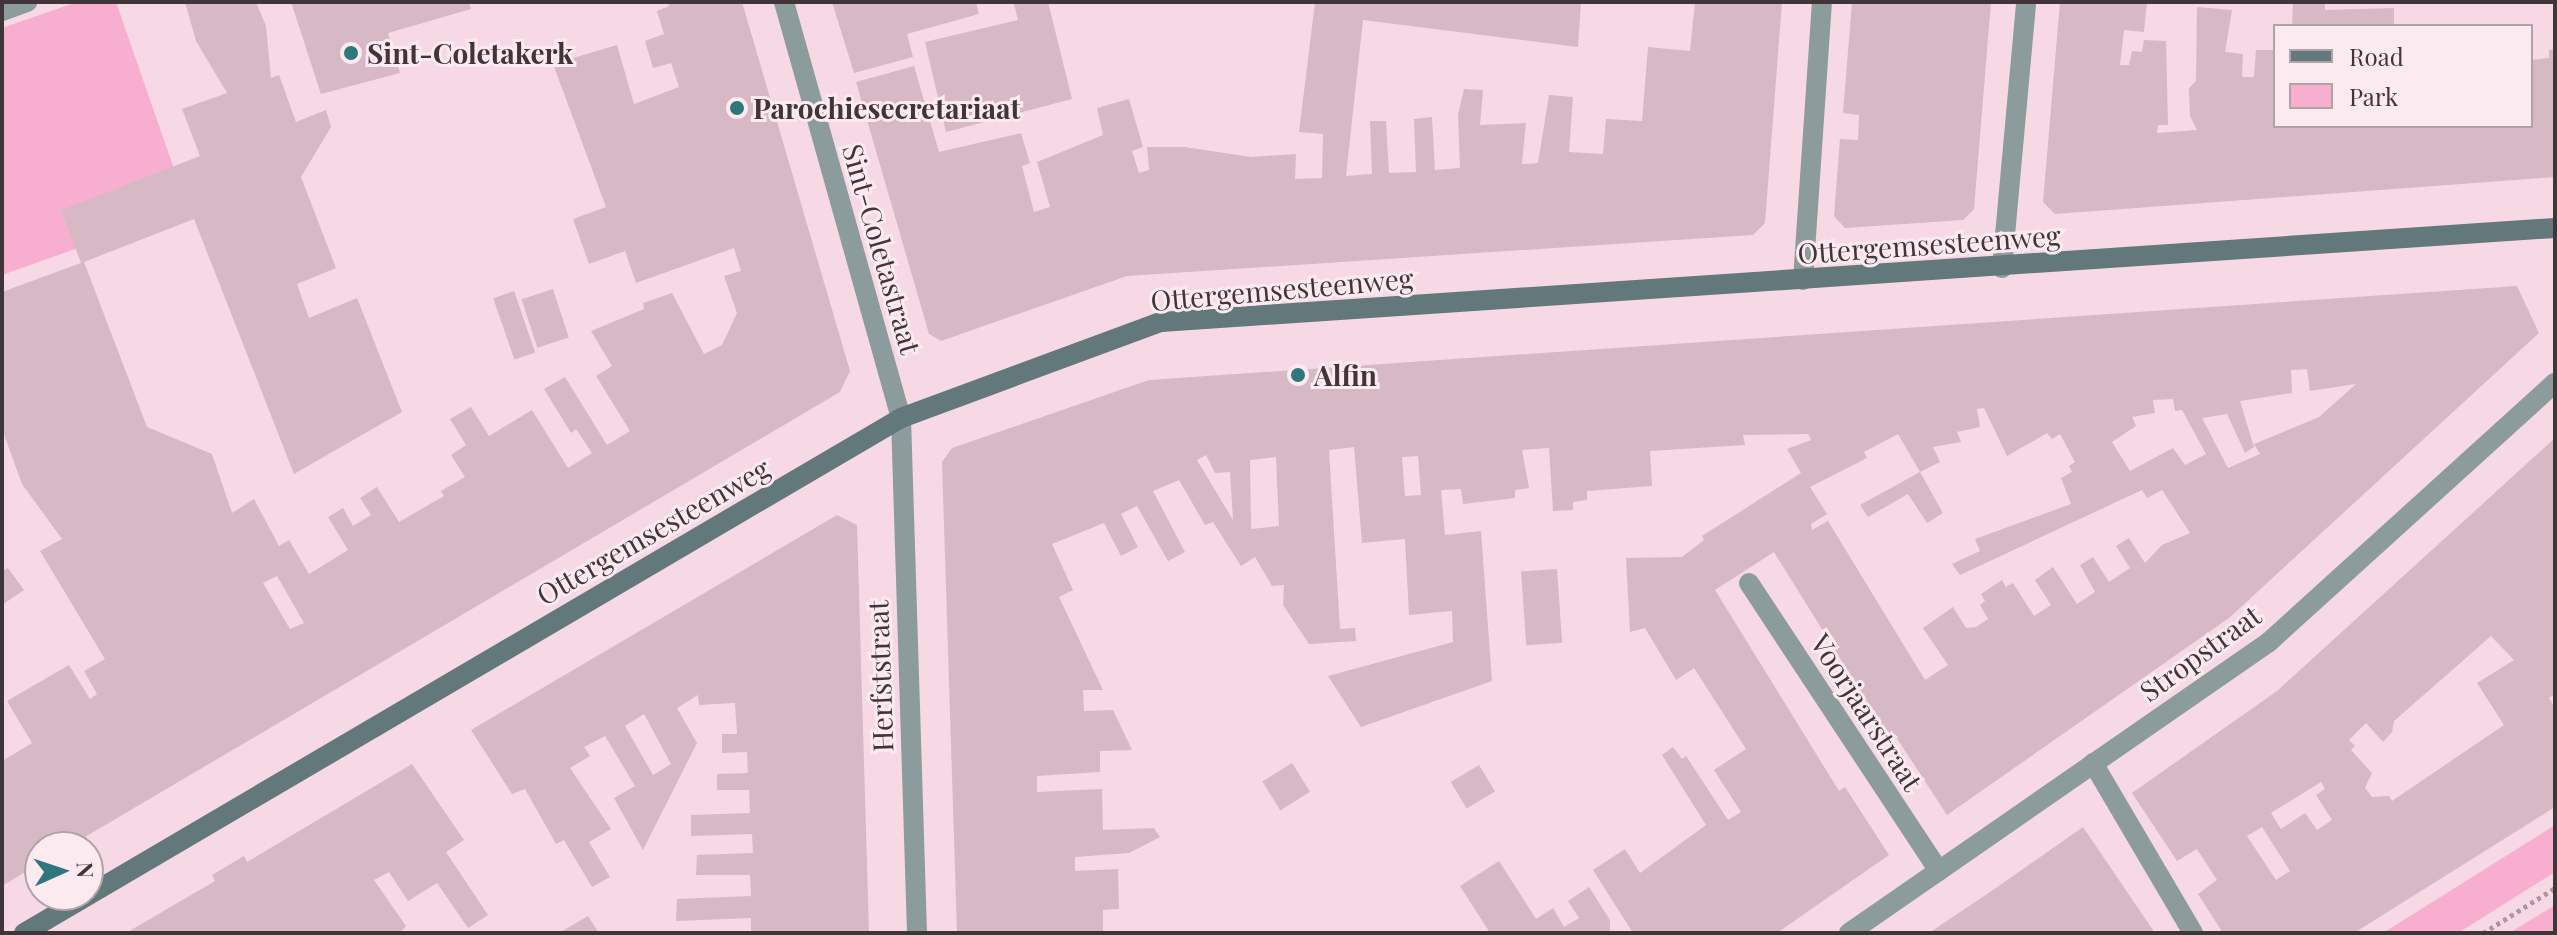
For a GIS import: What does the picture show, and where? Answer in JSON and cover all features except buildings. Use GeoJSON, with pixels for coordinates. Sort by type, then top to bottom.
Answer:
{"type":"FeatureCollection","features":[{"type":"Feature","properties":{"kind":"street"},"geometry":{"type":"LineString","coordinates":[[2,11],[27,2]]}},
{"type":"Feature","properties":{"kind":"street","name":"Sint-Coletastraat"},"geometry":{"type":"LineString","coordinates":[[784,2],[901,418]]}},
{"type":"Feature","properties":{"kind":"street"},"geometry":{"type":"LineString","coordinates":[[1803,280],[1822,2]]}},
{"type":"Feature","properties":{"kind":"street"},"geometry":{"type":"LineString","coordinates":[[2002,268],[2026,2]]}},
{"type":"Feature","properties":{"kind":"street","name":"Ottergemsesteenweg"},"geometry":{"type":"LineString","coordinates":[[24,933],[901,418],[1161,322],[2002,268],[2555,228]]}},
{"type":"Feature","properties":{"kind":"street","name":"Stropstraat"},"geometry":{"type":"LineString","coordinates":[[1849,933],[2269,642],[2555,383]]}},
{"type":"Feature","properties":{"kind":"street","name":"Herfststraat"},"geometry":{"type":"LineString","coordinates":[[901,418],[917,933]]}},
{"type":"Feature","properties":{"kind":"street","name":"Voorjaarstraat"},"geometry":{"type":"LineString","coordinates":[[1749,583],[1939,871]]}},
{"type":"Feature","properties":{"kind":"street"},"geometry":{"type":"LineString","coordinates":[[2093,763],[2193,933]]}},
{"type":"Feature","properties":{"kind":"path"},"geometry":{"type":"LineString","coordinates":[[2483,933],[2555,888]]}},
{"type":"Feature","properties":{"kind":"green space"},"geometry":{"type":"Polygon","coordinates":[[[77,2],[116,2],[188,209],[2,275],[2,28],[77,2]]]}},
{"type":"Feature","properties":{"kind":"green space"},"geometry":{"type":"Polygon","coordinates":[[[2555,825],[2555,872],[2458,933],[2383,933],[2555,825]]]}},
{"type":"Feature","properties":{"kind":"green space"},"geometry":{"type":"Polygon","coordinates":[[[2555,905],[2555,933],[2509,933],[2555,905]]]}},
{"type":"Feature","properties":{"kind":"place","name":"Sint-Coletakerk"},"geometry":{"type":"Point","coordinates":[351,53]}},
{"type":"Feature","properties":{"kind":"place","name":"Parochiesecretariaat"},"geometry":{"type":"Point","coordinates":[737,108]}},
{"type":"Feature","properties":{"kind":"place","name":"Alfin"},"geometry":{"type":"Point","coordinates":[1298,375]}}]}
